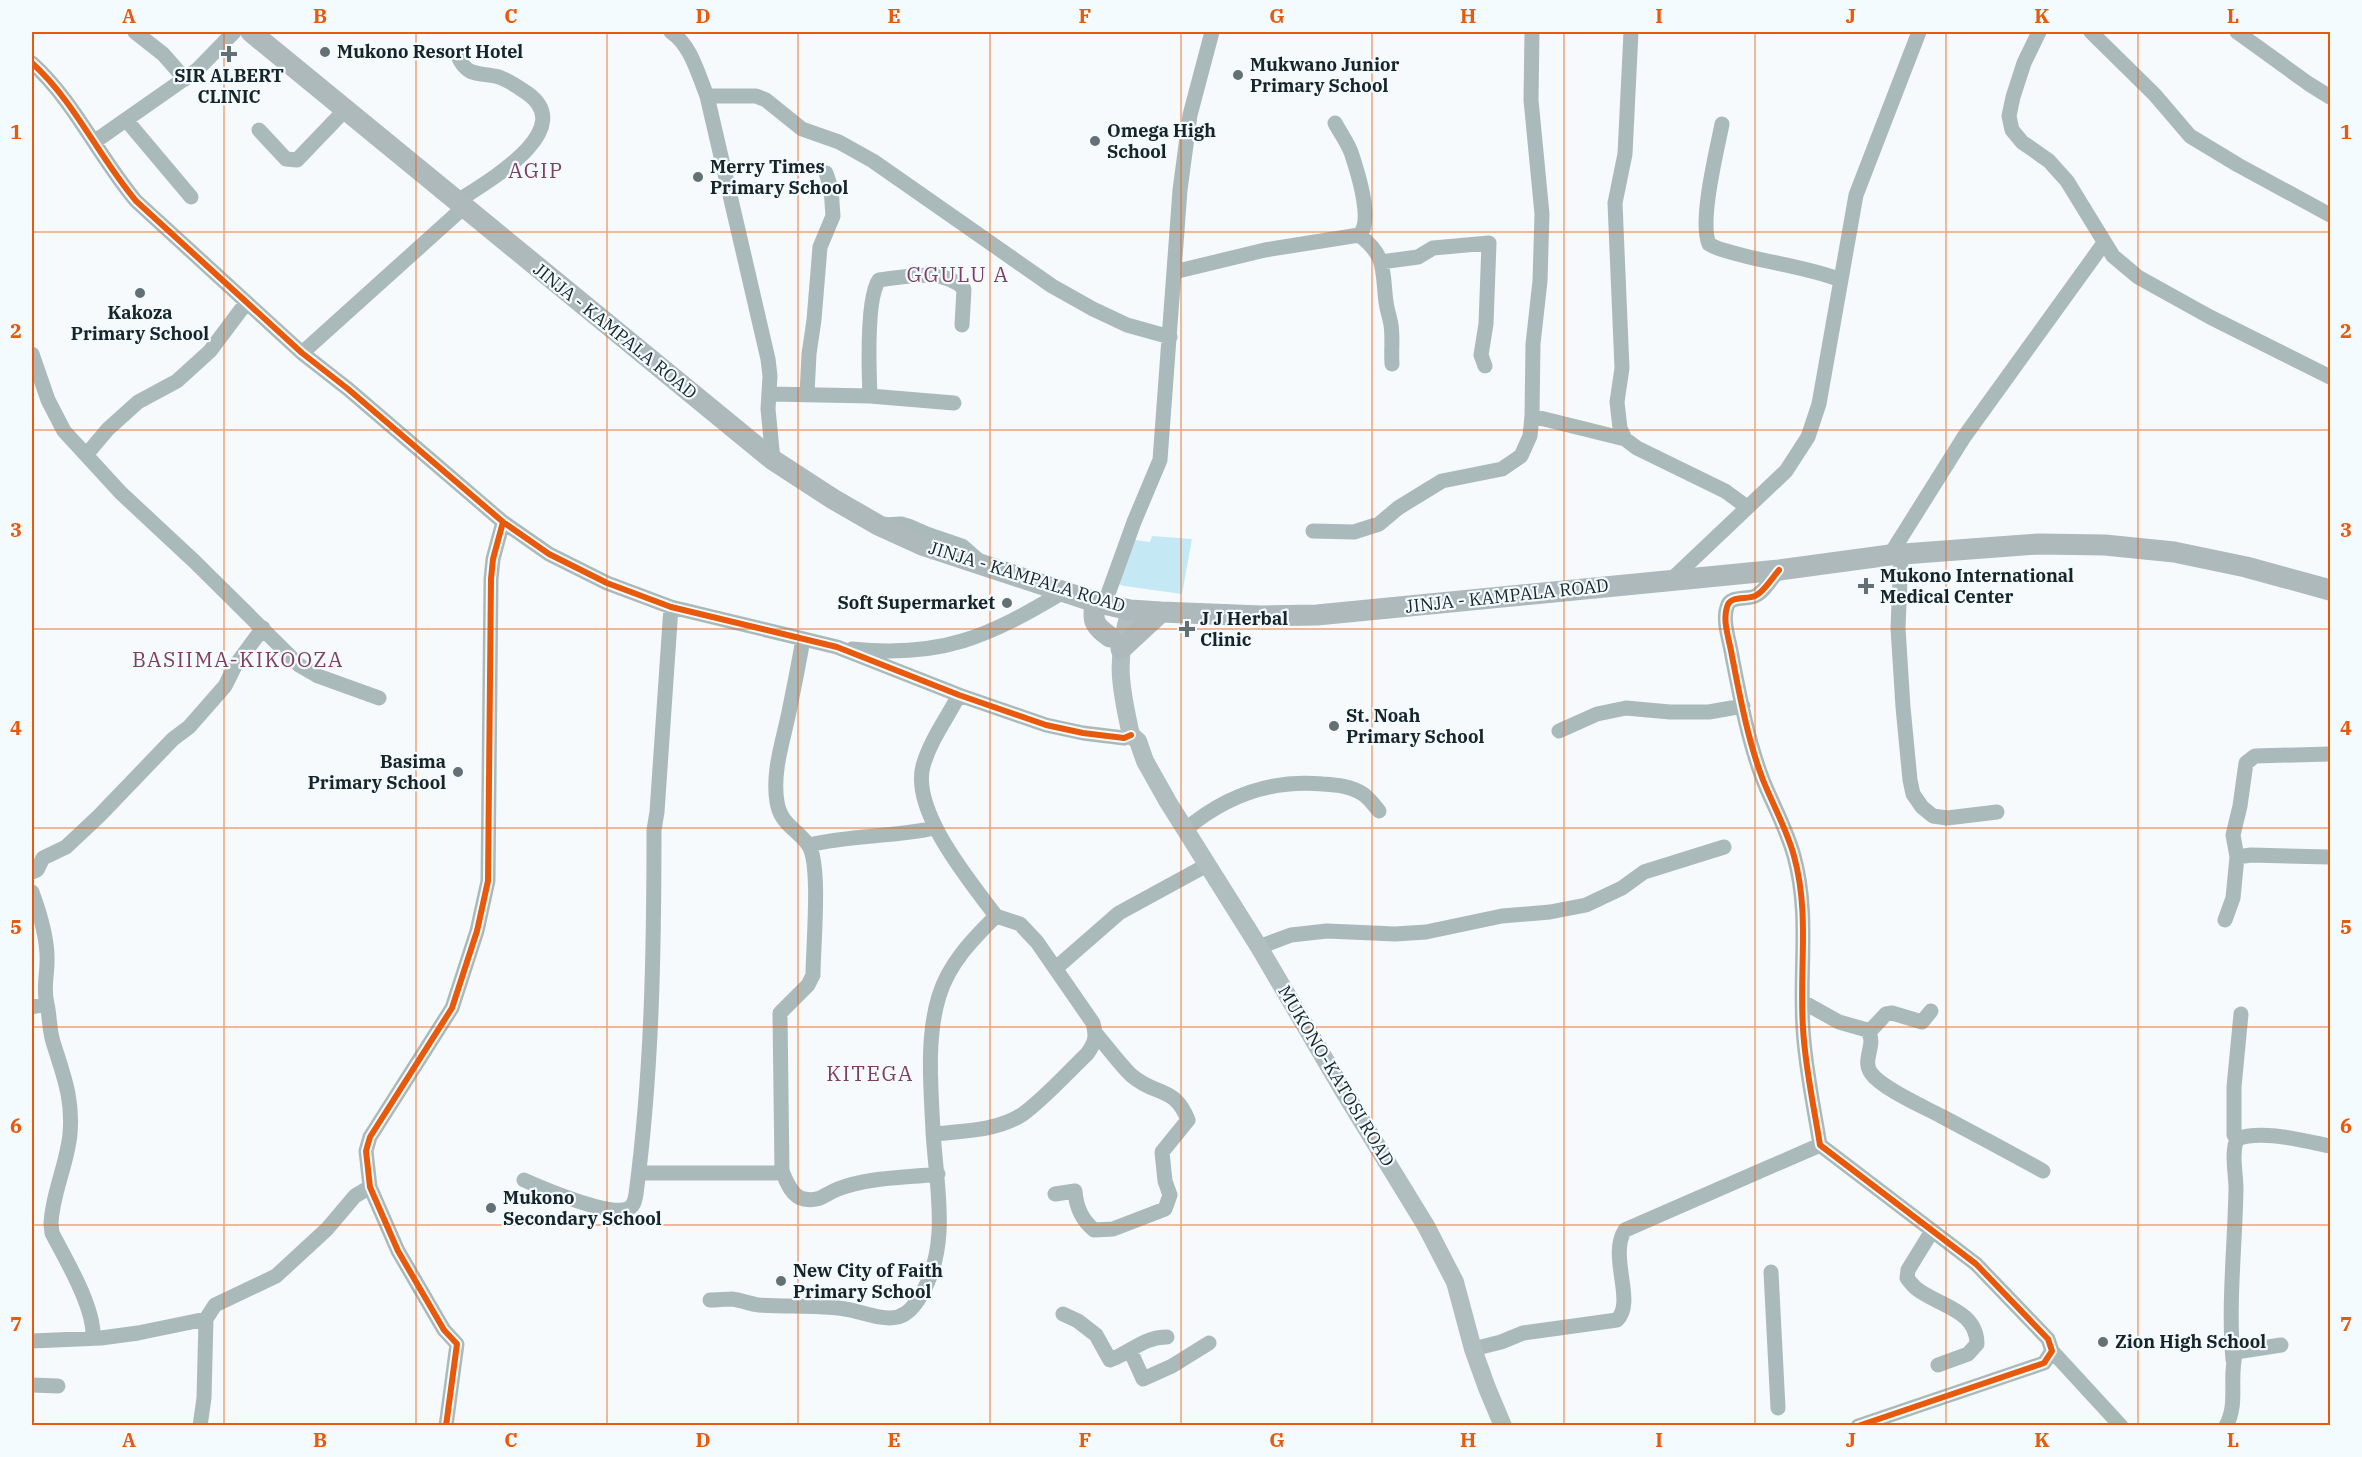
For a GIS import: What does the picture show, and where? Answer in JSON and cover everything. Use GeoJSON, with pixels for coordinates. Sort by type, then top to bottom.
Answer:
{"type":"FeatureCollection","features":[{"type":"Feature","properties":{"kind":"highway","name":"JINJA - KAMPALA ROAD"},"geometry":{"type":"LineString","coordinates":[[251,32],[773,460],[878,525],[922,546],[1112,606],[1161,612],[1261,616],[1317,615],[1779,570],[1895,555],[2038,544],[2105,545],[2174,552],[2246,567],[2331,590]]}},
{"type":"Feature","properties":{"kind":"highway"},"geometry":{"type":"LineString","coordinates":[[1112,606],[1093,619],[1099,628],[1116,643],[1161,612]]}},
{"type":"Feature","properties":{"kind":"main road","name":"MUKONO-KATOSI ROAD"},"geometry":{"type":"LineString","coordinates":[[1112,606],[1122,638],[1116,643],[1113,697],[1116,717],[1259,946],[1436,1244],[1455,1282],[1473,1350],[1503,1425]]}},
{"type":"Feature","properties":{"kind":"street"},"geometry":{"type":"LineString","coordinates":[[135,32],[163,54],[184,79]]}},
{"type":"Feature","properties":{"kind":"street"},"geometry":{"type":"LineString","coordinates":[[94,142],[197,70],[234,32]]}},
{"type":"Feature","properties":{"kind":"street"},"geometry":{"type":"LineString","coordinates":[[673,32],[679,37],[692,59],[707,96],[768,359],[770,376],[768,409],[773,460]]}},
{"type":"Feature","properties":{"kind":"street"},"geometry":{"type":"LineString","coordinates":[[1112,606],[1134,522],[1160,460],[1180,190],[1190,115],[1212,32]]}},
{"type":"Feature","properties":{"kind":"street"},"geometry":{"type":"LineString","coordinates":[[1312,531],[1354,532],[1379,524],[1398,508],[1442,481],[1503,470],[1521,456],[1530,436],[1533,344],[1540,281],[1542,214],[1531,100],[1532,32]]}},
{"type":"Feature","properties":{"kind":"street"},"geometry":{"type":"LineString","coordinates":[[1625,440],[1620,428],[1617,402],[1622,368],[1615,203],[1625,145],[1631,32]]}},
{"type":"Feature","properties":{"kind":"street"},"geometry":{"type":"LineString","coordinates":[[1671,580],[1786,471],[1808,437],[1819,404],[1851,218],[1863,172],[1919,32]]}},
{"type":"Feature","properties":{"kind":"street"},"geometry":{"type":"LineString","coordinates":[[2039,32],[2024,63],[2013,97],[2009,116],[2012,130],[2022,142],[2049,161],[2067,181],[2104,243],[2123,266],[2138,277],[2220,322],[2331,377]]}},
{"type":"Feature","properties":{"kind":"street"},"geometry":{"type":"LineString","coordinates":[[2091,32],[2155,95],[2190,136],[2238,165],[2331,215]]}},
{"type":"Feature","properties":{"kind":"street"},"geometry":{"type":"LineString","coordinates":[[2237,32],[2309,84],[2331,97]]}},
{"type":"Feature","properties":{"kind":"street"},"geometry":{"type":"LineString","coordinates":[[302,353],[460,205],[517,159],[536,139],[544,124],[543,110],[533,97],[514,83],[499,77],[469,72],[461,65],[458,56]]}},
{"type":"Feature","properties":{"kind":"street"},"geometry":{"type":"LineString","coordinates":[[32,63],[70,103],[120,182],[136,201],[302,353],[348,389],[503,522],[549,554],[607,583],[671,608],[837,647],[959,695],[1046,725],[1083,733],[1131,738]]}},
{"type":"Feature","properties":{"kind":"street"},"geometry":{"type":"LineString","coordinates":[[707,96],[756,96],[766,100],[802,129],[839,142],[873,161],[1052,286],[1127,325],[1170,337]]}},
{"type":"Feature","properties":{"kind":"street"},"geometry":{"type":"LineString","coordinates":[[259,130],[286,159],[297,160],[345,110]]}},
{"type":"Feature","properties":{"kind":"street"},"geometry":{"type":"LineString","coordinates":[[127,121],[191,197]]}},
{"type":"Feature","properties":{"kind":"street"},"geometry":{"type":"LineString","coordinates":[[1173,272],[1265,250],[1359,235],[1364,229],[1365,217],[1360,182],[1350,150],[1335,123]]}},
{"type":"Feature","properties":{"kind":"street"},"geometry":{"type":"LineString","coordinates":[[1722,124],[1712,176],[1706,227],[1709,244],[1715,248],[1819,271],[1841,280]]}},
{"type":"Feature","properties":{"kind":"street"},"geometry":{"type":"LineString","coordinates":[[807,394],[820,246],[833,216],[831,188],[826,173]]}},
{"type":"Feature","properties":{"kind":"street"},"geometry":{"type":"LineString","coordinates":[[1359,235],[1371,244],[1385,271],[1386,306],[1391,325],[1392,364]]}},
{"type":"Feature","properties":{"kind":"street"},"geometry":{"type":"LineString","coordinates":[[1382,262],[1418,257],[1433,248],[1489,243],[1486,324],[1481,355],[1485,366]]}},
{"type":"Feature","properties":{"kind":"street"},"geometry":{"type":"LineString","coordinates":[[1997,812],[1947,818],[1933,816],[1922,807],[1913,794],[1903,707],[1895,555],[1964,437],[2104,243]]}},
{"type":"Feature","properties":{"kind":"street"},"geometry":{"type":"LineString","coordinates":[[870,396],[871,314],[874,286],[879,280],[923,275],[959,284],[964,289],[962,325]]}},
{"type":"Feature","properties":{"kind":"street"},"geometry":{"type":"LineString","coordinates":[[86,455],[108,429],[138,402],[177,381],[210,351],[246,303]]}},
{"type":"Feature","properties":{"kind":"street"},"geometry":{"type":"LineString","coordinates":[[32,354],[48,400],[64,431],[121,493],[299,665],[318,676],[379,698]]}},
{"type":"Feature","properties":{"kind":"street"},"geometry":{"type":"LineString","coordinates":[[769,394],[870,396],[954,403]]}},
{"type":"Feature","properties":{"kind":"street"},"geometry":{"type":"LineString","coordinates":[[1532,416],[1625,440],[1725,491],[1747,507]]}},
{"type":"Feature","properties":{"kind":"street"},"geometry":{"type":"LineString","coordinates":[[446,1425],[457,1344],[444,1330],[398,1251],[370,1186],[367,1144],[452,1008],[477,931],[486,891],[491,579],[493,559],[503,522]]}},
{"type":"Feature","properties":{"kind":"street"},"geometry":{"type":"LineString","coordinates":[[1779,570],[1758,595],[1729,602],[1726,609],[1728,632],[1743,706],[1763,779],[1794,854],[1802,887],[1805,938],[1803,1029],[1820,1146],[1976,1264],[2001,1287],[2048,1339],[2052,1351],[2121,1425]]}},
{"type":"Feature","properties":{"kind":"street"},"geometry":{"type":"LineString","coordinates":[[837,647],[904,652],[938,648],[970,639],[1010,623],[1063,592]]}},
{"type":"Feature","properties":{"kind":"street"},"geometry":{"type":"LineString","coordinates":[[524,1180],[572,1200],[615,1210],[627,1209],[633,1205],[646,1112],[654,961],[654,830],[671,608]]}},
{"type":"Feature","properties":{"kind":"street"},"geometry":{"type":"LineString","coordinates":[[32,872],[37,870],[43,858],[66,846],[135,781],[173,739],[189,727],[225,686],[235,666],[263,628]]}},
{"type":"Feature","properties":{"kind":"street"},"geometry":{"type":"LineString","coordinates":[[804,639],[776,770],[776,796],[778,809],[786,823],[809,845],[814,863],[813,975],[808,985],[780,1013],[782,1171],[786,1182],[801,1199],[821,1199],[836,1189],[861,1182],[938,1174]]}},
{"type":"Feature","properties":{"kind":"street"},"geometry":{"type":"LineString","coordinates":[[959,695],[926,756],[923,768],[921,781],[935,828],[966,877],[996,916],[1020,924],[1037,942],[1093,1023],[1097,1035],[1130,1074],[1148,1088],[1172,1095],[1182,1105],[1188,1120],[1162,1152],[1165,1181],[1170,1195],[1165,1209],[1113,1229],[1094,1230],[1085,1222],[1076,1201],[1075,1191],[1055,1194]]}},
{"type":"Feature","properties":{"kind":"street"},"geometry":{"type":"LineString","coordinates":[[1559,731],[1597,714],[1626,708],[1670,712],[1709,712],[1743,706]]}},
{"type":"Feature","properties":{"kind":"street"},"geometry":{"type":"LineString","coordinates":[[2225,920],[2233,898],[2237,857],[2233,834],[2248,759],[2255,756],[2331,754]]}},
{"type":"Feature","properties":{"kind":"street"},"geometry":{"type":"LineString","coordinates":[[1185,830],[1201,816],[1228,801],[1264,786],[1288,783],[1349,786],[1365,795],[1379,811]]}},
{"type":"Feature","properties":{"kind":"street"},"geometry":{"type":"LineString","coordinates":[[809,845],[832,840],[910,833],[935,828]]}},
{"type":"Feature","properties":{"kind":"street"},"geometry":{"type":"LineString","coordinates":[[1259,946],[1291,935],[1327,931],[1395,934],[1426,932],[1502,916],[1550,912],[1587,905],[1622,888],[1644,872],[1724,847]]}},
{"type":"Feature","properties":{"kind":"street"},"geometry":{"type":"LineString","coordinates":[[2237,857],[2251,855],[2331,857]]}},
{"type":"Feature","properties":{"kind":"street"},"geometry":{"type":"LineString","coordinates":[[1056,968],[1119,913],[1207,865]]}},
{"type":"Feature","properties":{"kind":"street"},"geometry":{"type":"LineString","coordinates":[[32,892],[38,906],[47,960],[45,994],[39,1005],[70,1095],[69,1145],[61,1170],[51,1221],[52,1233],[78,1282],[93,1328],[93,1338]]}},
{"type":"Feature","properties":{"kind":"street"},"geometry":{"type":"LineString","coordinates":[[710,1300],[732,1299],[757,1305],[846,1309],[882,1317],[898,1317],[907,1312],[923,1291],[934,1266],[939,1233],[938,1174],[933,1134],[932,1029],[939,995],[952,966],[971,941],[996,916]]}},
{"type":"Feature","properties":{"kind":"street"},"geometry":{"type":"LineString","coordinates":[[1803,1002],[1839,1022],[1860,1027],[1869,1032],[1872,1041],[1867,1062],[1872,1076],[1898,1093],[2043,1171]]}},
{"type":"Feature","properties":{"kind":"street"},"geometry":{"type":"LineString","coordinates":[[1869,1032],[1886,1014],[1892,1013],[1922,1022],[1931,1011]]}},
{"type":"Feature","properties":{"kind":"street"},"geometry":{"type":"LineString","coordinates":[[2237,1139],[2234,1135],[2234,1087],[2241,1014]]}},
{"type":"Feature","properties":{"kind":"street"},"geometry":{"type":"LineString","coordinates":[[933,1134],[1001,1124],[1022,1114],[1087,1054],[1097,1035]]}},
{"type":"Feature","properties":{"kind":"street"},"geometry":{"type":"LineString","coordinates":[[2226,1425],[2233,1414],[2230,1315],[2236,1187],[2234,1146],[2237,1139],[2245,1136],[2265,1136],[2330,1146]]}},
{"type":"Feature","properties":{"kind":"street"},"geometry":{"type":"LineString","coordinates":[[1473,1350],[1522,1333],[1617,1320],[1623,1315],[1624,1305],[1618,1251],[1619,1239],[1625,1230],[1820,1146]]}},
{"type":"Feature","properties":{"kind":"street"},"geometry":{"type":"LineString","coordinates":[[639,1173],[750,1174],[782,1171]]}},
{"type":"Feature","properties":{"kind":"street"},"geometry":{"type":"LineString","coordinates":[[200,1425],[204,1398],[206,1318],[215,1305],[276,1276],[327,1229],[355,1196],[370,1186]]}},
{"type":"Feature","properties":{"kind":"street"},"geometry":{"type":"LineString","coordinates":[[1932,1231],[1908,1270],[1907,1278],[1917,1289],[1968,1318],[1977,1337],[1977,1344],[1968,1354],[1938,1365]]}},
{"type":"Feature","properties":{"kind":"street"},"geometry":{"type":"LineString","coordinates":[[1771,1272],[1779,1408]]}},
{"type":"Feature","properties":{"kind":"street"},"geometry":{"type":"LineString","coordinates":[[1063,1314],[1078,1321],[1096,1335],[1110,1360],[1140,1342],[1156,1337],[1167,1337]]}},
{"type":"Feature","properties":{"kind":"street"},"geometry":{"type":"LineString","coordinates":[[32,1341],[138,1333],[206,1318]]}},
{"type":"Feature","properties":{"kind":"street"},"geometry":{"type":"LineString","coordinates":[[1130,1350],[1143,1379],[1172,1366],[1209,1342]]}},
{"type":"Feature","properties":{"kind":"street"},"geometry":{"type":"LineString","coordinates":[[2233,1360],[2236,1352],[2281,1345]]}},
{"type":"Feature","properties":{"kind":"street"},"geometry":{"type":"LineString","coordinates":[[1858,1425],[2044,1363],[2052,1351]]}},
{"type":"Feature","properties":{"kind":"street"},"geometry":{"type":"LineString","coordinates":[[32,1385],[58,1386]]}},
{"type":"Feature","properties":{"kind":"shaded area"},"geometry":{"type":"Polygon","coordinates":[[[1152,536],[1192,539],[1182,594],[1116,583],[1128,539],[1150,542],[1152,536]]]}},
{"type":"Feature","properties":{"kind":"cycle path"},"geometry":{"type":"LineString","coordinates":[[32,63],[74,112],[136,201],[302,353],[348,389],[503,522],[549,554],[607,583],[671,607],[837,647],[959,695],[1046,725],[1083,733],[1124,738],[1131,735]]}},
{"type":"Feature","properties":{"kind":"cycle path"},"geometry":{"type":"LineString","coordinates":[[446,1426],[457,1344],[444,1330],[398,1251],[370,1187],[366,1151],[370,1137],[452,1008],[477,931],[488,881],[491,579],[493,559],[503,522]]}},
{"type":"Feature","properties":{"kind":"cycle path"},"geometry":{"type":"LineString","coordinates":[[1779,570],[1758,594],[1731,601],[1727,607],[1725,619],[1741,703],[1753,750],[1791,846],[1799,878],[1803,920],[1804,1043],[1820,1145],[1976,1264],[2048,1339],[2052,1351],[2044,1363],[1858,1426]]}},
{"type":"Feature","properties":{"kind":"place","name":"Mukono Resort Hotel"},"geometry":{"type":"Point","coordinates":[325,52]}},
{"type":"Feature","properties":{"kind":"place","name":"SIR ALBERT CLINIC"},"geometry":{"type":"Point","coordinates":[229,54]}},
{"type":"Feature","properties":{"kind":"place","name":"Mukwano Junior Primary School"},"geometry":{"type":"Point","coordinates":[1238,75]}},
{"type":"Feature","properties":{"kind":"place","name":"Omega High School"},"geometry":{"type":"Point","coordinates":[1095,141]}},
{"type":"Feature","properties":{"kind":"place","name":"Merry Times Primary School"},"geometry":{"type":"Point","coordinates":[698,177]}},
{"type":"Feature","properties":{"kind":"place","name":"Kakoza Primary School"},"geometry":{"type":"Point","coordinates":[140,293]}},
{"type":"Feature","properties":{"kind":"place","name":"Mukono International Medical Center"},"geometry":{"type":"Point","coordinates":[1866,586]}},
{"type":"Feature","properties":{"kind":"place","name":"Soft Supermarket"},"geometry":{"type":"Point","coordinates":[1007,603]}},
{"type":"Feature","properties":{"kind":"place","name":"J J Herbal Clinic"},"geometry":{"type":"Point","coordinates":[1187,629]}},
{"type":"Feature","properties":{"kind":"place","name":"St. Noah Primary School"},"geometry":{"type":"Point","coordinates":[1334,726]}},
{"type":"Feature","properties":{"kind":"place","name":"Basima Primary School"},"geometry":{"type":"Point","coordinates":[458,772]}},
{"type":"Feature","properties":{"kind":"place","name":"Mukono Secondary School"},"geometry":{"type":"Point","coordinates":[491,1208]}},
{"type":"Feature","properties":{"kind":"place","name":"New City of Faith Primary School"},"geometry":{"type":"Point","coordinates":[781,1281]}},
{"type":"Feature","properties":{"kind":"place","name":"Zion High School"},"geometry":{"type":"Point","coordinates":[2103,1342]}},
{"type":"Feature","properties":{"kind":"district","name":"AGIP"},"geometry":{"type":"Point","coordinates":[536,171]}},
{"type":"Feature","properties":{"kind":"district","name":"GGULU A"},"geometry":{"type":"Point","coordinates":[958,275]}},
{"type":"Feature","properties":{"kind":"district","name":"BASIIMA-KIKOOZA"},"geometry":{"type":"Point","coordinates":[238,660]}},
{"type":"Feature","properties":{"kind":"district","name":"KITEGA"},"geometry":{"type":"Point","coordinates":[870,1074]}}]}
